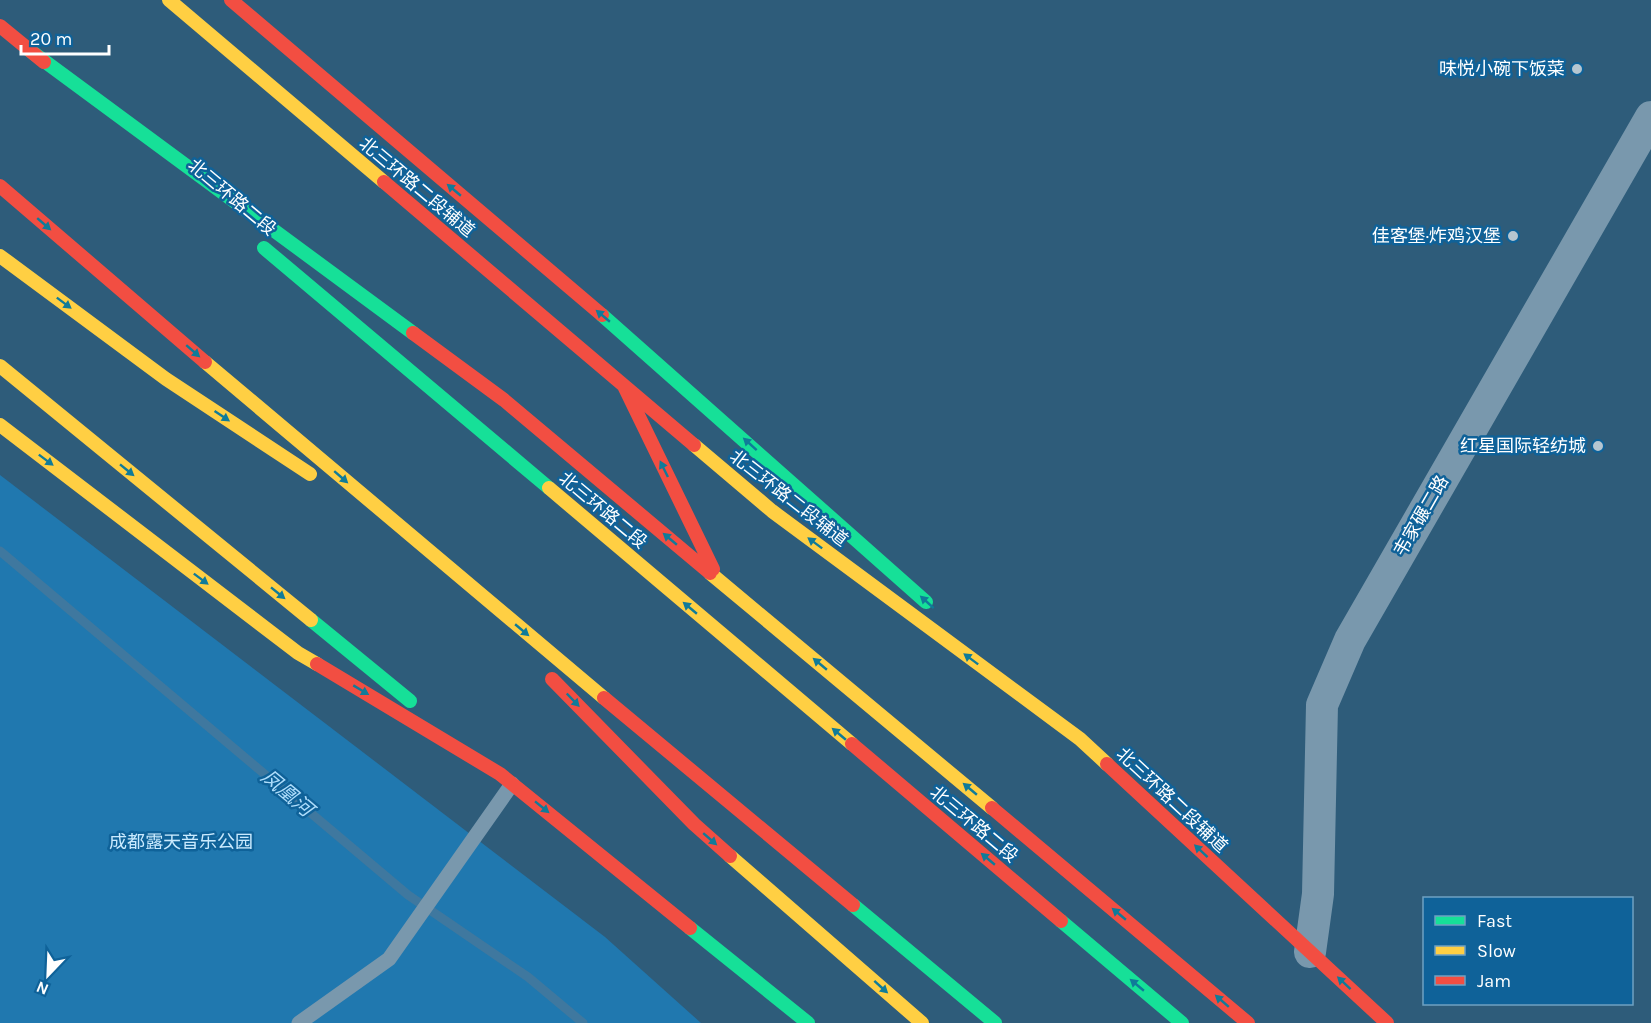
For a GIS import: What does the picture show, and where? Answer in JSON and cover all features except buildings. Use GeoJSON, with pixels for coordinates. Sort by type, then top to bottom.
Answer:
{"type":"FeatureCollection","features":[{"type":"Feature","properties":{"kind":"main road","name":"北三环路二段辅道"},"geometry":{"type":"LineString","coordinates":[[169,0],[772,511],[1080,739],[1388,1023]]}},
{"type":"Feature","properties":{"kind":"main road"},"geometry":{"type":"LineString","coordinates":[[231,0],[676,378],[939,613]]}},
{"type":"Feature","properties":{"kind":"main road","name":"北三环路二段"},"geometry":{"type":"LineString","coordinates":[[0,26],[202,195]]}},
{"type":"Feature","properties":{"kind":"main road"},"geometry":{"type":"LineString","coordinates":[[28,48],[504,400],[1248,1023]]}},
{"type":"Feature","properties":{"kind":"main road"},"geometry":{"type":"LineString","coordinates":[[0,186],[429,554],[995,1023]]}},
{"type":"Feature","properties":{"kind":"main road","name":"北三环路二段"},"geometry":{"type":"LineString","coordinates":[[257,242],[1182,1023]]}},
{"type":"Feature","properties":{"kind":"main road"},"geometry":{"type":"LineString","coordinates":[[0,256],[166,379],[322,482]]}},
{"type":"Feature","properties":{"kind":"main road"},"geometry":{"type":"LineString","coordinates":[[0,366],[808,1023]]}},
{"type":"Feature","properties":{"kind":"main road"},"geometry":{"type":"LineString","coordinates":[[624,386],[717,578]]}},
{"type":"Feature","properties":{"kind":"main road"},"geometry":{"type":"LineString","coordinates":[[0,424],[297,653],[506,779]]}},
{"type":"Feature","properties":{"kind":"main road"},"geometry":{"type":"LineString","coordinates":[[342,495],[429,554],[520,646]]}},
{"type":"Feature","properties":{"kind":"main road"},"geometry":{"type":"LineString","coordinates":[[965,637],[1080,739]]}},
{"type":"Feature","properties":{"kind":"main road"},"geometry":{"type":"LineString","coordinates":[[545,672],[694,824],[922,1023]]}},
{"type":"Feature","properties":{"kind":"street","name":"韦家碾二路"},"geometry":{"type":"LineString","coordinates":[[1310,952],[1318,894],[1322,705],[1350,640],[1651,117]]}},
{"type":"Feature","properties":{"kind":"lane"},"geometry":{"type":"LineString","coordinates":[[299,1023],[388,959],[437,891],[506,779]]}},
{"type":"Feature","properties":{"kind":"green space","name":"成都露天音乐公园"},"geometry":{"type":"Polygon","coordinates":[[[0,475],[605,937],[701,1023],[0,1023],[0,475]]]}},
{"type":"Feature","properties":{"kind":"waterway","name":"凤凰河"},"geometry":{"type":"LineString","coordinates":[[0,551],[408,895],[528,977],[583,1023]]}},
{"type":"Feature","properties":{"kind":"traffic: fast"},"geometry":{"type":"LineString","coordinates":[[28,49],[413,333]]}},
{"type":"Feature","properties":{"kind":"traffic: fast"},"geometry":{"type":"LineString","coordinates":[[264,248],[549,488]]}},
{"type":"Feature","properties":{"kind":"traffic: fast"},"geometry":{"type":"LineString","coordinates":[[602,315],[926,602]]}},
{"type":"Feature","properties":{"kind":"traffic: fast"},"geometry":{"type":"LineString","coordinates":[[311,620],[410,701]]}},
{"type":"Feature","properties":{"kind":"traffic: fast"},"geometry":{"type":"LineString","coordinates":[[853,905],[995,1023]]}},
{"type":"Feature","properties":{"kind":"traffic: fast"},"geometry":{"type":"LineString","coordinates":[[1061,921],[1182,1023]]}},
{"type":"Feature","properties":{"kind":"traffic: fast"},"geometry":{"type":"LineString","coordinates":[[690,928],[808,1023]]}},
{"type":"Feature","properties":{"kind":"traffic: slow"},"geometry":{"type":"LineString","coordinates":[[169,0],[384,182]]}},
{"type":"Feature","properties":{"kind":"traffic: slow"},"geometry":{"type":"LineString","coordinates":[[0,256],[166,379],[310,474]]}},
{"type":"Feature","properties":{"kind":"traffic: slow"},"geometry":{"type":"LineString","coordinates":[[205,362],[604,698]]}},
{"type":"Feature","properties":{"kind":"traffic: slow"},"geometry":{"type":"LineString","coordinates":[[0,366],[311,620]]}},
{"type":"Feature","properties":{"kind":"traffic: slow"},"geometry":{"type":"LineString","coordinates":[[0,425],[298,653],[317,664]]}},
{"type":"Feature","properties":{"kind":"traffic: slow"},"geometry":{"type":"LineString","coordinates":[[694,445],[772,511],[1080,739],[1107,764]]}},
{"type":"Feature","properties":{"kind":"traffic: slow"},"geometry":{"type":"LineString","coordinates":[[549,488],[852,744]]}},
{"type":"Feature","properties":{"kind":"traffic: slow"},"geometry":{"type":"LineString","coordinates":[[710,573],[992,808]]}},
{"type":"Feature","properties":{"kind":"traffic: slow"},"geometry":{"type":"LineString","coordinates":[[730,856],[922,1023]]}},
{"type":"Feature","properties":{"kind":"traffic: jam"},"geometry":{"type":"LineString","coordinates":[[231,0],[602,315]]}},
{"type":"Feature","properties":{"kind":"traffic: jam"},"geometry":{"type":"LineString","coordinates":[[0,26],[44,62]]}},
{"type":"Feature","properties":{"kind":"traffic: jam"},"geometry":{"type":"LineString","coordinates":[[384,182],[694,445]]}},
{"type":"Feature","properties":{"kind":"traffic: jam"},"geometry":{"type":"LineString","coordinates":[[0,186],[205,362]]}},
{"type":"Feature","properties":{"kind":"traffic: jam"},"geometry":{"type":"LineString","coordinates":[[413,333],[504,400],[710,573]]}},
{"type":"Feature","properties":{"kind":"traffic: jam"},"geometry":{"type":"LineString","coordinates":[[624,386],[713,569]]}},
{"type":"Feature","properties":{"kind":"traffic: jam"},"geometry":{"type":"LineString","coordinates":[[317,664],[500,774],[690,928]]}},
{"type":"Feature","properties":{"kind":"traffic: jam"},"geometry":{"type":"LineString","coordinates":[[552,679],[694,824],[730,856]]}},
{"type":"Feature","properties":{"kind":"traffic: jam"},"geometry":{"type":"LineString","coordinates":[[604,698],[853,905]]}},
{"type":"Feature","properties":{"kind":"traffic: jam"},"geometry":{"type":"LineString","coordinates":[[852,744],[1061,921]]}},
{"type":"Feature","properties":{"kind":"traffic: jam"},"geometry":{"type":"LineString","coordinates":[[1107,764],[1387,1023]]}},
{"type":"Feature","properties":{"kind":"traffic: jam"},"geometry":{"type":"LineString","coordinates":[[992,808],[1248,1023]]}},
{"type":"Feature","properties":{"kind":"place","name":"味悦小碗下饭菜"},"geometry":{"type":"Point","coordinates":[1577,69]}},
{"type":"Feature","properties":{"kind":"place","name":"佳客堡·炸鸡汉堡"},"geometry":{"type":"Point","coordinates":[1513,236]}},
{"type":"Feature","properties":{"kind":"place","name":"红星国际轻纺城"},"geometry":{"type":"Point","coordinates":[1598,446]}}]}
